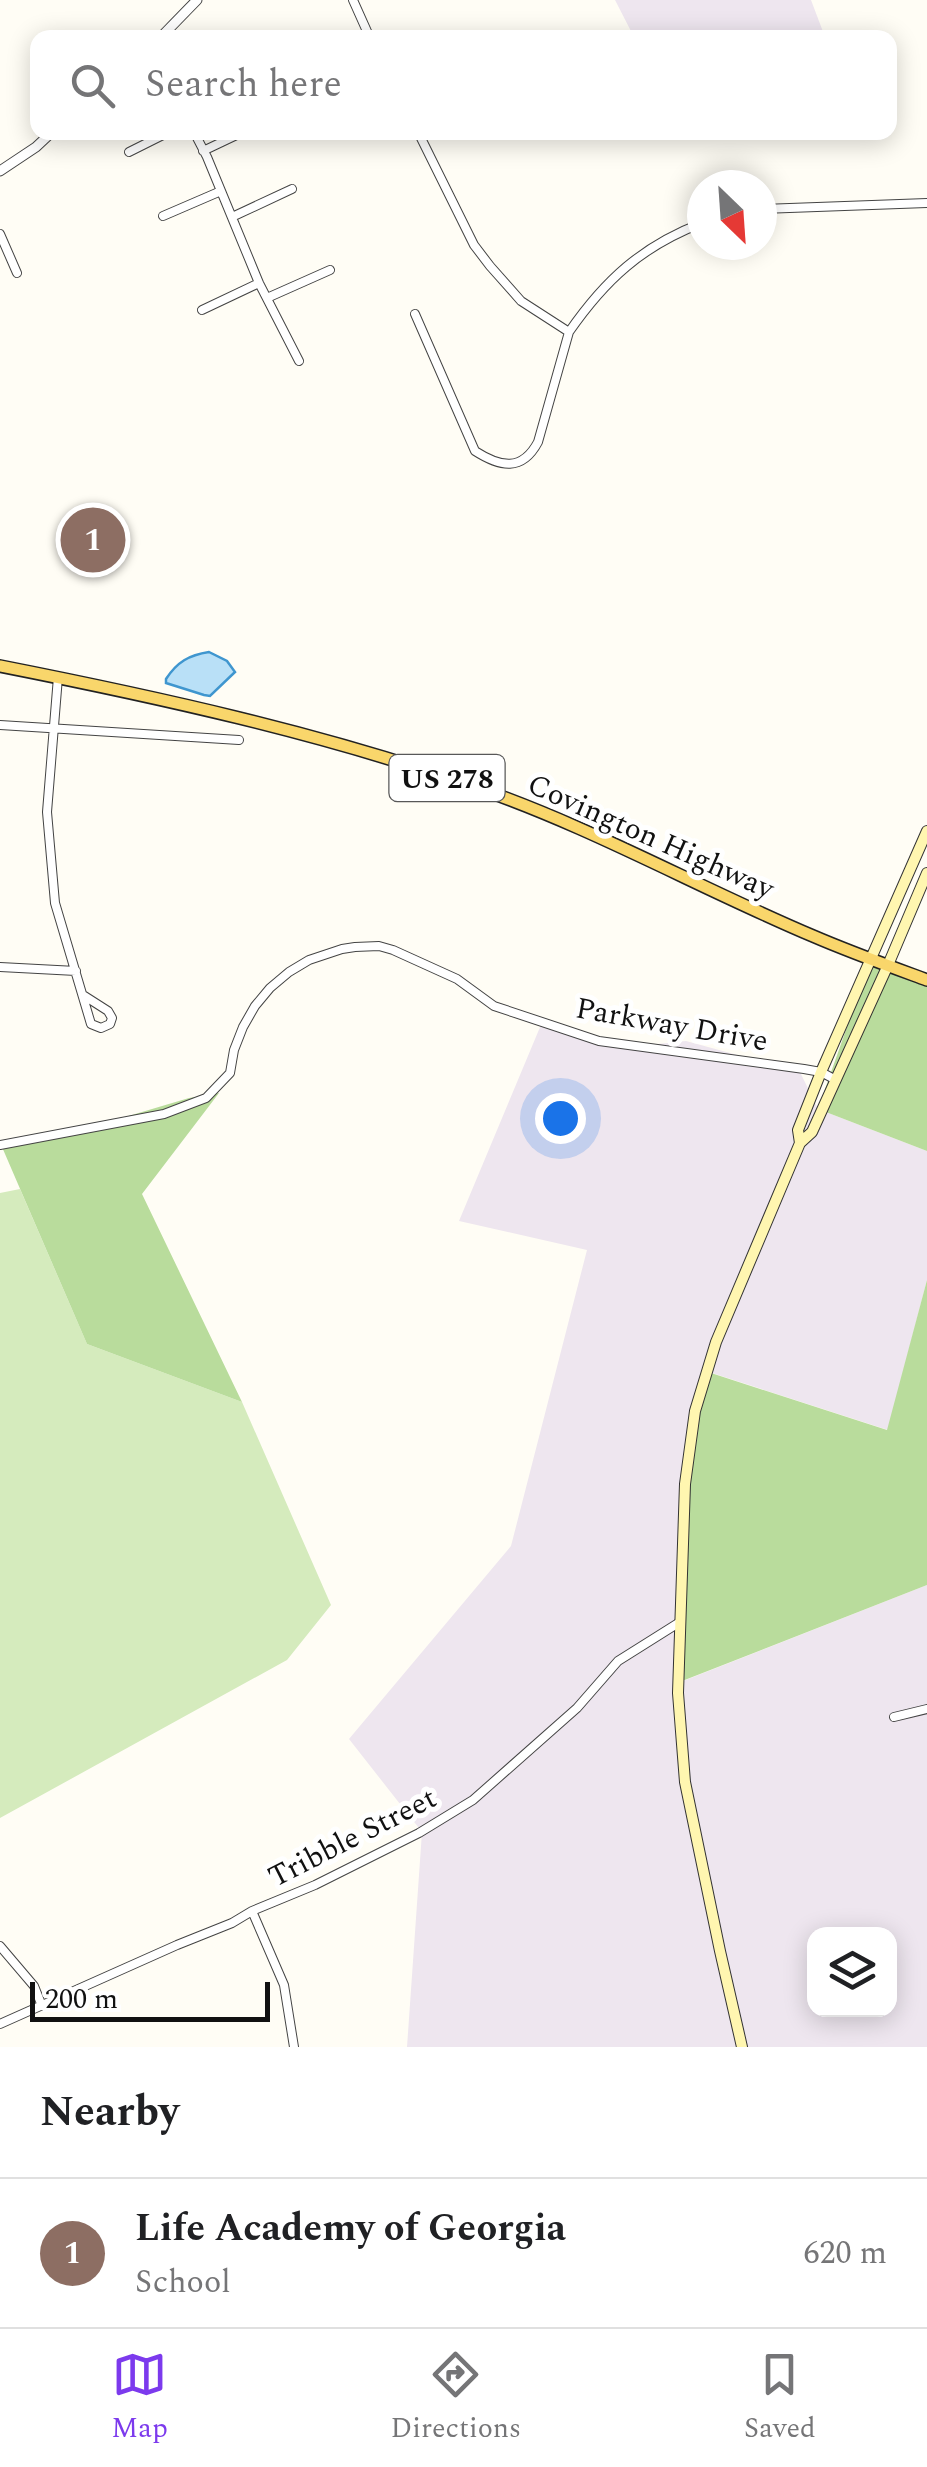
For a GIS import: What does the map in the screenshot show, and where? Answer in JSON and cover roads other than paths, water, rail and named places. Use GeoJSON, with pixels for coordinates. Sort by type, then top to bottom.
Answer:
{"type":"FeatureCollection","features":[{"type":"Feature","properties":{"kind":"main road","name":"Covington Highway"},"geometry":{"type":"LineString","coordinates":[[0,666],[152,698],[329,742],[474,786],[553,817],[815,937],[927,980]]}},
{"type":"Feature","properties":{"kind":"main road"},"geometry":{"type":"LineString","coordinates":[[800,1143],[798,1130],[821,1072],[927,830]]}},
{"type":"Feature","properties":{"kind":"main road"},"geometry":{"type":"LineString","coordinates":[[742,2047],[685,1782],[678,1694],[685,1484],[695,1411],[734,1294],[800,1143],[812,1132],[836,1080],[927,873]]}},
{"type":"Feature","properties":{"kind":"street"},"geometry":{"type":"LineString","coordinates":[[168,30],[198,0]]}},
{"type":"Feature","properties":{"kind":"street"},"geometry":{"type":"LineString","coordinates":[[353,0],[366,30]]}},
{"type":"Feature","properties":{"kind":"street"},"geometry":{"type":"LineString","coordinates":[[0,171],[43,140]]}},
{"type":"Feature","properties":{"kind":"street"},"geometry":{"type":"LineString","coordinates":[[129,152],[152,140]]}},
{"type":"Feature","properties":{"kind":"street"},"geometry":{"type":"LineString","coordinates":[[198,140],[259,283],[299,361]]}},
{"type":"Feature","properties":{"kind":"street"},"geometry":{"type":"LineString","coordinates":[[203,150],[225,140]]}},
{"type":"Feature","properties":{"kind":"street"},"geometry":{"type":"LineString","coordinates":[[422,140],[474,245],[520,301],[569,332]]}},
{"type":"Feature","properties":{"kind":"street"},"geometry":{"type":"LineString","coordinates":[[232,217],[292,190]]}},
{"type":"Feature","properties":{"kind":"street"},"geometry":{"type":"LineString","coordinates":[[163,216],[221,191]]}},
{"type":"Feature","properties":{"kind":"street"},"geometry":{"type":"LineString","coordinates":[[777,208],[927,203]]}},
{"type":"Feature","properties":{"kind":"street"},"geometry":{"type":"LineString","coordinates":[[415,314],[475,451],[505,465],[520,462],[538,442],[569,332],[594,297],[622,268],[687,229]]}},
{"type":"Feature","properties":{"kind":"street"},"geometry":{"type":"LineString","coordinates":[[0,234],[17,273]]}},
{"type":"Feature","properties":{"kind":"street"},"geometry":{"type":"LineString","coordinates":[[268,298],[330,270]]}},
{"type":"Feature","properties":{"kind":"street"},"geometry":{"type":"LineString","coordinates":[[202,310],[259,283]]}},
{"type":"Feature","properties":{"kind":"street"},"geometry":{"type":"LineString","coordinates":[[58,678],[47,812],[55,903],[91,1024],[101,1028],[110,1024],[108,1011],[84,994]]}},
{"type":"Feature","properties":{"kind":"street"},"geometry":{"type":"LineString","coordinates":[[0,725],[239,740]]}},
{"type":"Feature","properties":{"kind":"street","name":"Parkway Drive"},"geometry":{"type":"LineString","coordinates":[[0,1145],[164,1114],[206,1098],[230,1074],[243,1027],[270,988],[310,960],[355,947],[393,950],[457,979],[494,1006],[599,1041],[821,1072],[836,1080]]}},
{"type":"Feature","properties":{"kind":"street"},"geometry":{"type":"LineString","coordinates":[[0,967],[76,971]]}},
{"type":"Feature","properties":{"kind":"street","name":"Tribble Street"},"geometry":{"type":"LineString","coordinates":[[0,2024],[232,1923],[419,1833],[473,1800],[577,1708],[618,1662],[680,1622]]}},
{"type":"Feature","properties":{"kind":"street"},"geometry":{"type":"LineString","coordinates":[[894,1717],[927,1708]]}},
{"type":"Feature","properties":{"kind":"street"},"geometry":{"type":"LineString","coordinates":[[252,1911],[284,1985],[294,2047]]}},
{"type":"Feature","properties":{"kind":"street"},"geometry":{"type":"LineString","coordinates":[[0,1946],[34,1986],[42,2006]]}},
{"type":"Feature","properties":{"kind":"water"},"geometry":{"type":"Polygon","coordinates":[[[209,652],[227,661],[235,672],[210,696],[166,683],[179,664],[209,652]]]}},
{"type":"Feature","properties":{"kind":"place","name":"Life Academy of Georgia"},"geometry":{"type":"Point","coordinates":[93,540]}}]}
